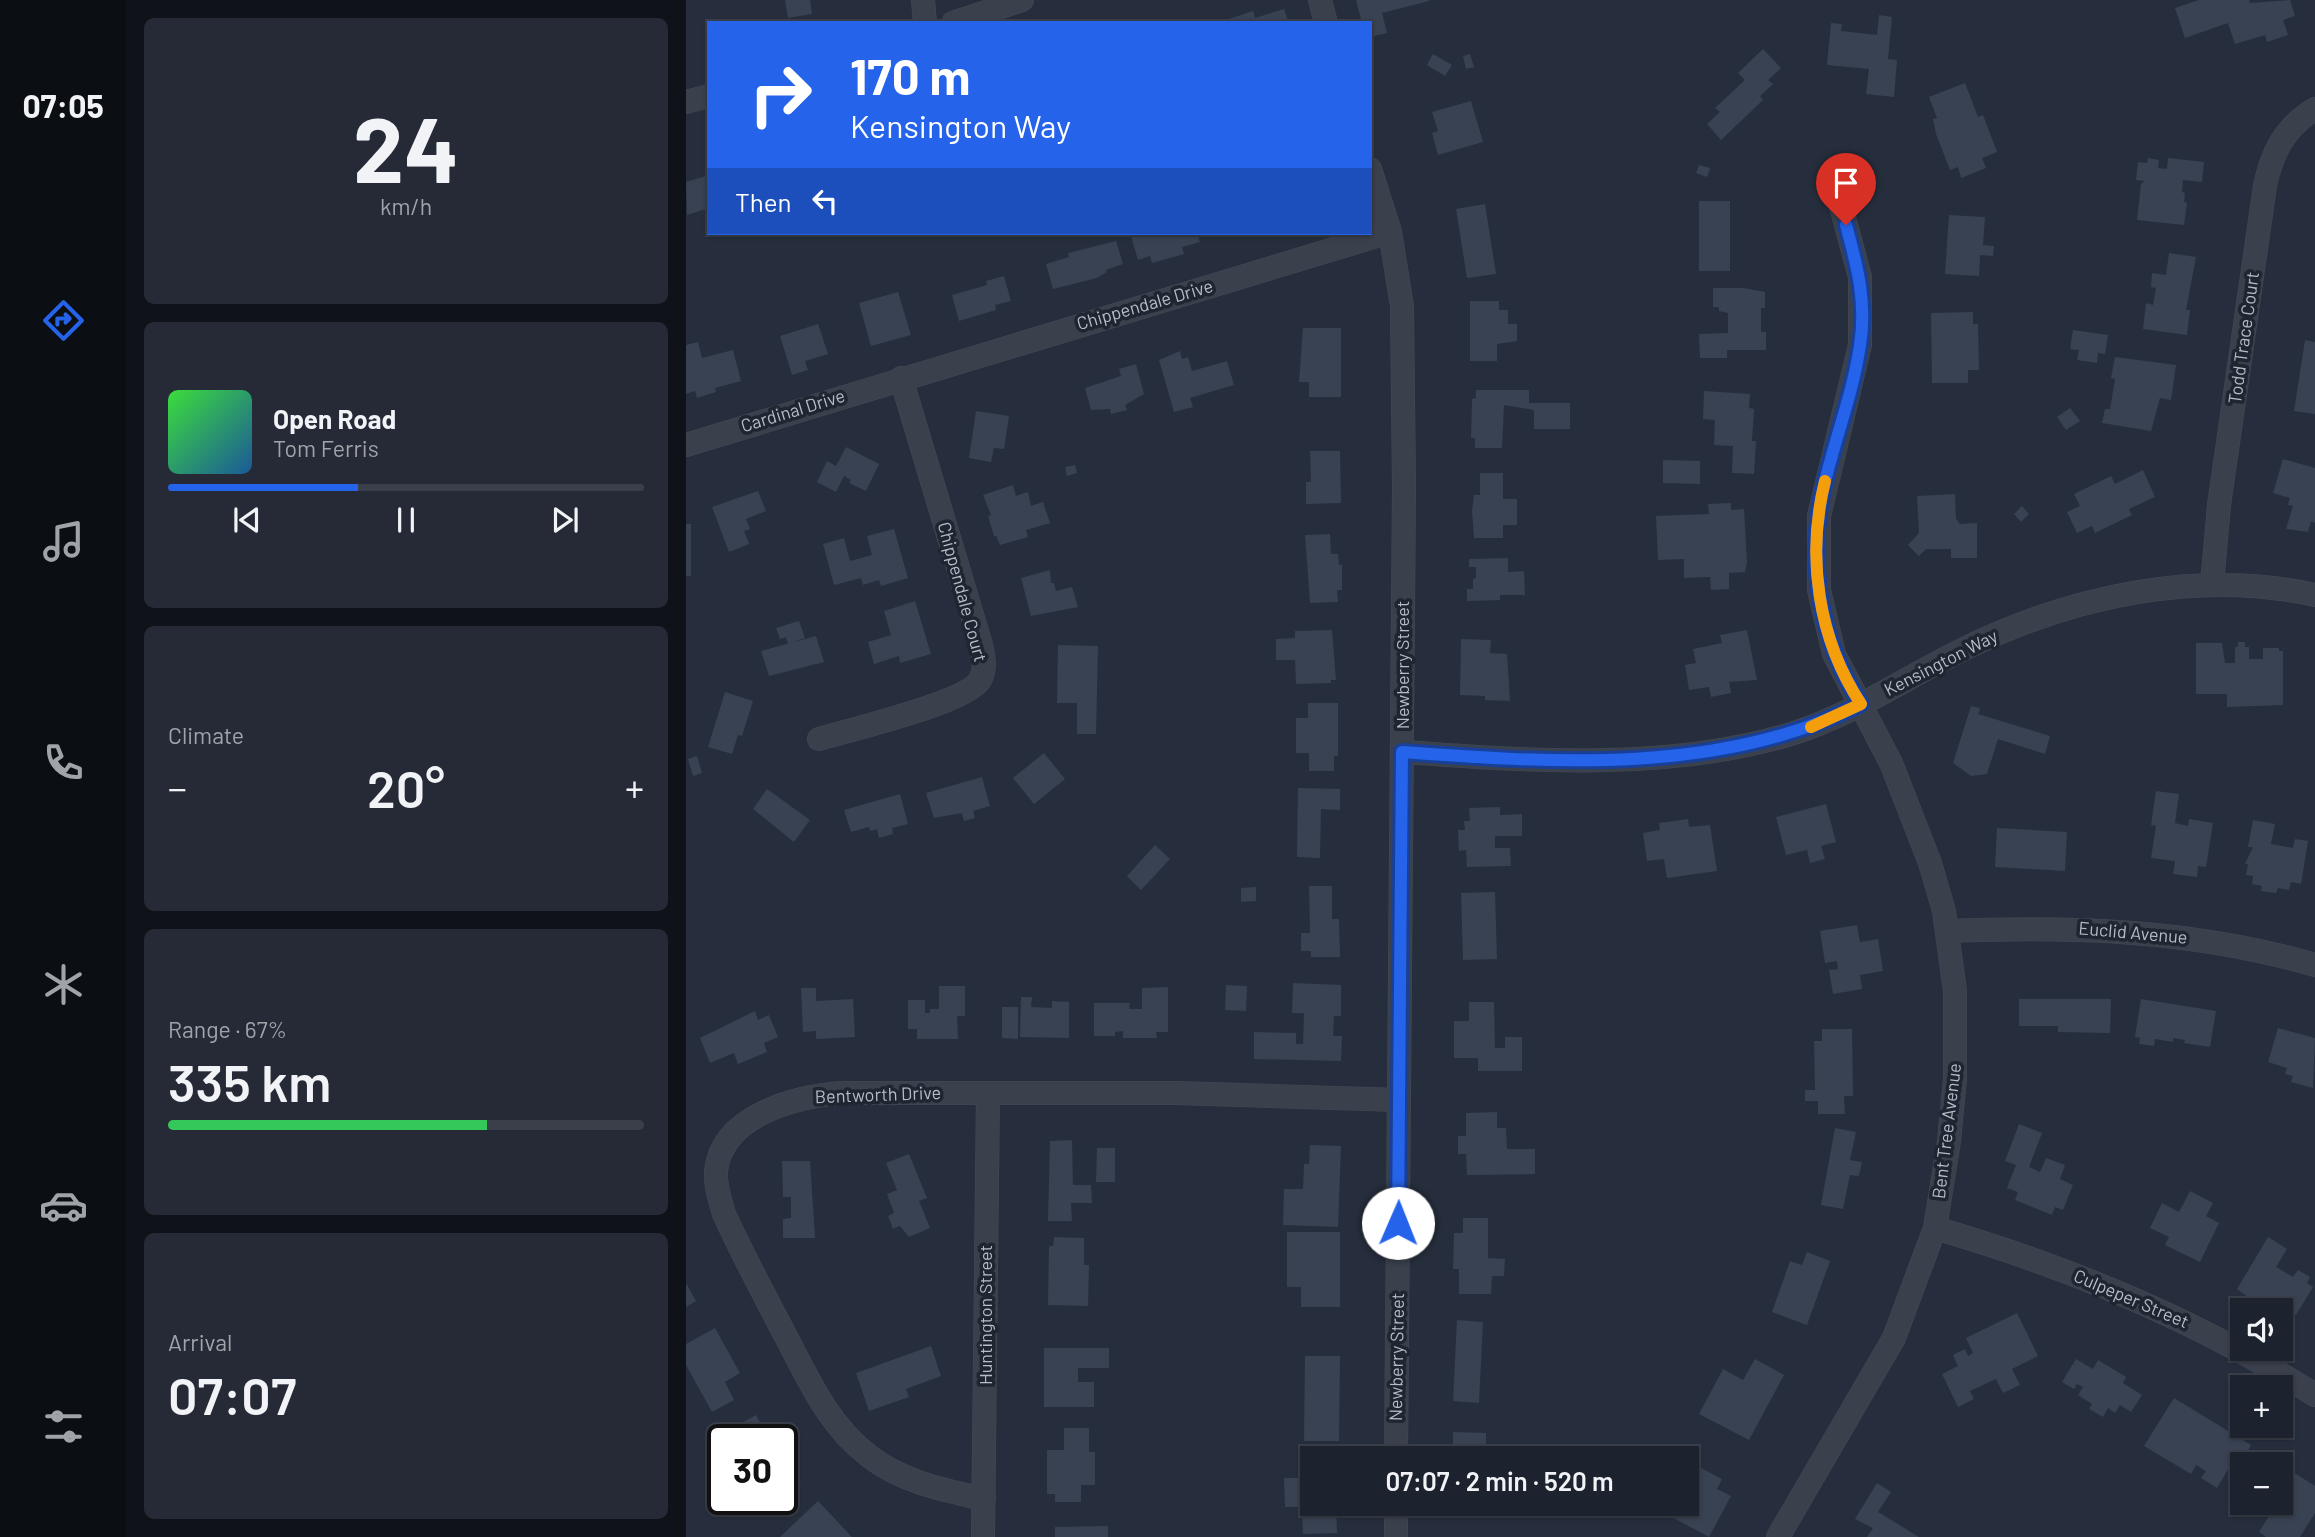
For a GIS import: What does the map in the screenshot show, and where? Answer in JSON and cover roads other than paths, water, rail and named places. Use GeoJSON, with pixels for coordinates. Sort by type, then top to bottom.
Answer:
{"type":"FeatureCollection","features":[{"type":"Feature","properties":{"kind":"street"},"geometry":{"type":"LineString","coordinates":[[923,0],[926,21]]}},
{"type":"Feature","properties":{"kind":"street"},"geometry":{"type":"LineString","coordinates":[[959,21],[1022,0]]}},
{"type":"Feature","properties":{"kind":"street"},"geometry":{"type":"LineString","coordinates":[[1320,0],[1325,21]]}},
{"type":"Feature","properties":{"kind":"street"},"geometry":{"type":"LineString","coordinates":[[686,102],[707,97]]}},
{"type":"Feature","properties":{"kind":"street","name":"Todd Trace Court"},"geometry":{"type":"LineString","coordinates":[[2212,584],[2219,505],[2265,186],[2276,149],[2285,134],[2315,109]]}},
{"type":"Feature","properties":{"kind":"street","name":"Newberry Street"},"geometry":{"type":"LineString","coordinates":[[1372,175],[1390,232],[1402,306],[1402,752],[1396,1446]]}},
{"type":"Feature","properties":{"kind":"street","name":"Bent Tree Avenue"},"geometry":{"type":"LineString","coordinates":[[1778,1537],[1894,1338],[1935,1228],[1949,1142],[1955,1069],[1955,991],[1948,932],[1930,863],[1877,734],[1844,678],[1834,654],[1823,613],[1817,565],[1823,490],[1860,345],[1860,277],[1839,199]]}},
{"type":"Feature","properties":{"kind":"street","name":"Chippendale Drive"},"geometry":{"type":"LineString","coordinates":[[901,378],[1390,232]]}},
{"type":"Feature","properties":{"kind":"street","name":"Cardinal Drive"},"geometry":{"type":"LineString","coordinates":[[686,445],[901,378]]}},
{"type":"Feature","properties":{"kind":"street","name":"Chippendale Court"},"geometry":{"type":"LineString","coordinates":[[819,739],[958,697],[978,683],[984,671],[979,638],[901,378]]}},
{"type":"Feature","properties":{"kind":"street","name":"Kensington Way"},"geometry":{"type":"LineString","coordinates":[[1402,752],[1559,759],[1697,753],[1793,734],[1861,704],[1966,648],[2046,614],[2135,593],[2212,584],[2259,585],[2315,595]]}},
{"type":"Feature","properties":{"kind":"street","name":"Euclid Avenue"},"geometry":{"type":"LineString","coordinates":[[1948,932],[2043,927],[2127,931],[2242,946],[2315,965]]}},
{"type":"Feature","properties":{"kind":"street","name":"Bentworth Drive"},"geometry":{"type":"LineString","coordinates":[[984,1499],[939,1489],[890,1470],[852,1442],[835,1423],[734,1235],[718,1192],[716,1171],[721,1152],[733,1135],[769,1110],[791,1101],[840,1093],[1177,1093],[1399,1100]]}},
{"type":"Feature","properties":{"kind":"street","name":"Huntington Street"},"geometry":{"type":"LineString","coordinates":[[983,1537],[988,1093]]}},
{"type":"Feature","properties":{"kind":"street","name":"Culpeper Street"},"geometry":{"type":"LineString","coordinates":[[1935,1228],[2008,1250],[2155,1307],[2213,1335],[2315,1395]]}},
{"type":"Feature","properties":{"kind":"street"},"geometry":{"type":"LineString","coordinates":[[1396,1516],[1396,1537]]}}]}
